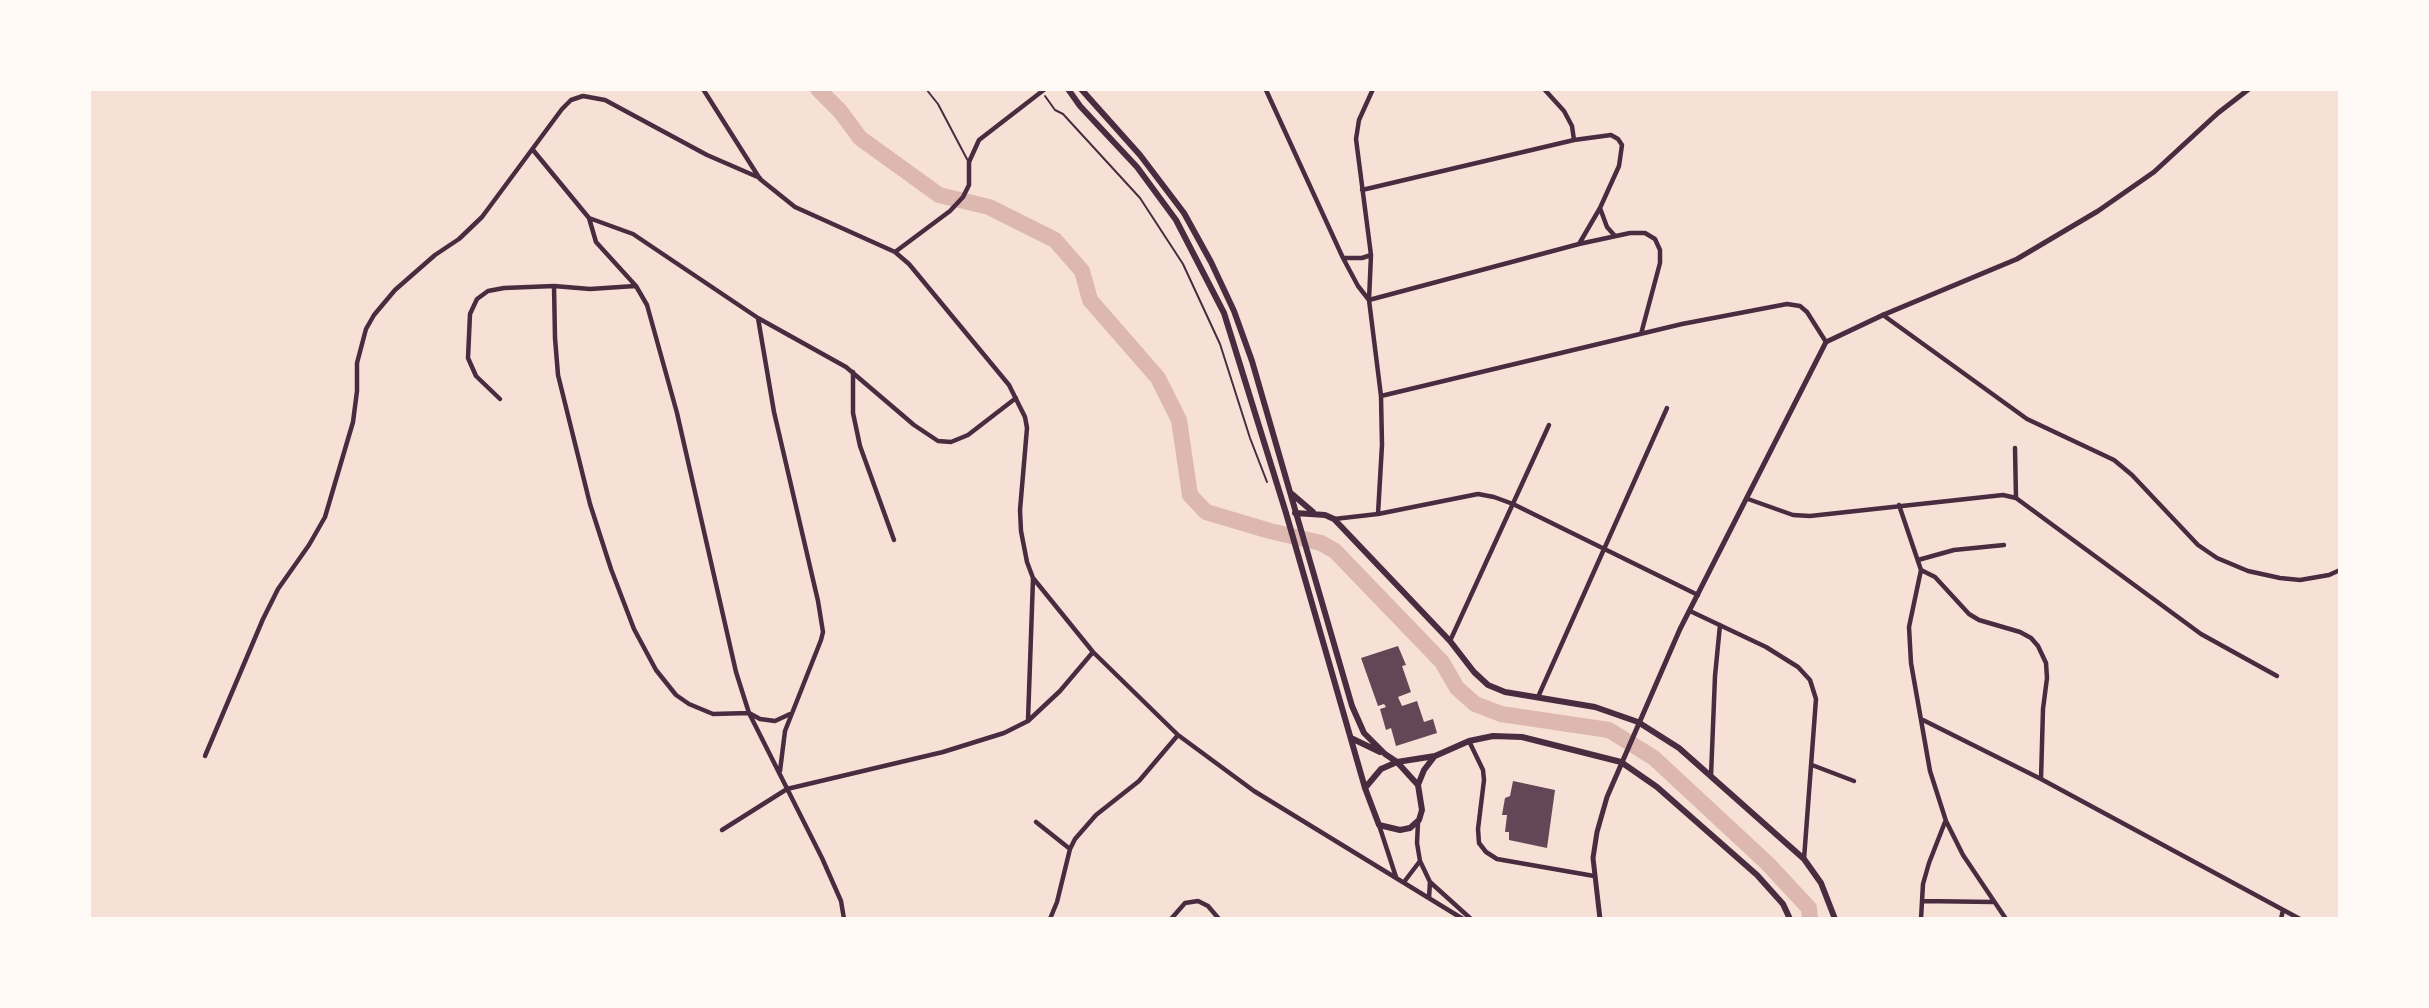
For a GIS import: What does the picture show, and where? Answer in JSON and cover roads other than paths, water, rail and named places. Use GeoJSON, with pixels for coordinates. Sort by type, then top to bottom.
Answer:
{"type":"FeatureCollection","features":[{"type":"Feature","properties":{"kind":"main road"},"geometry":{"type":"LineString","coordinates":[[1068,89],[1080,106],[1137,167],[1176,220],[1224,313],[1298,553],[1365,788],[1379,824],[1400,830],[1410,828],[1419,820],[1422,810],[1418,785],[1424,770],[1435,756]]}},
{"type":"Feature","properties":{"kind":"main road"},"geometry":{"type":"LineString","coordinates":[[1081,89],[1140,155],[1184,213],[1234,311],[1252,361],[1357,720],[1364,733],[1385,754]]}},
{"type":"Feature","properties":{"kind":"main road"},"geometry":{"type":"LineString","coordinates":[[1290,492],[1314,513]]}},
{"type":"Feature","properties":{"kind":"main road"},"geometry":{"type":"LineString","coordinates":[[1287,516],[1314,513],[1334,519],[1488,685],[1505,692],[1595,707],[1638,722],[1679,748],[1804,859],[1821,883],[1835,919]]}},
{"type":"Feature","properties":{"kind":"main road"},"geometry":{"type":"LineString","coordinates":[[1365,788],[1381,769],[1397,762],[1435,756],[1469,741],[1493,736],[1522,737],[1621,762],[1657,787],[1757,875],[1783,904],[1790,919]]}},
{"type":"Feature","properties":{"kind":"main road"},"geometry":{"type":"LineString","coordinates":[[1350,738],[1397,762],[1418,785]]}},
{"type":"Feature","properties":{"kind":"street"},"geometry":{"type":"LineString","coordinates":[[703,89],[761,179]]}},
{"type":"Feature","properties":{"kind":"street"},"geometry":{"type":"LineString","coordinates":[[1373,89],[1359,120],[1356,138],[1371,255],[1369,300],[1381,396],[1382,445],[1378,514]]}},
{"type":"Feature","properties":{"kind":"street"},"geometry":{"type":"LineString","coordinates":[[1544,89],[1564,111],[1572,126],[1574,140]]}},
{"type":"Feature","properties":{"kind":"street"},"geometry":{"type":"LineString","coordinates":[[895,252],[950,211],[963,197],[969,185],[969,162],[979,140],[1044,90]]}},
{"type":"Feature","properties":{"kind":"street"},"geometry":{"type":"LineString","coordinates":[[1266,90],[1343,258],[1369,300]]}},
{"type":"Feature","properties":{"kind":"street"},"geometry":{"type":"LineString","coordinates":[[1600,919],[1593,858],[1597,832],[1621,762],[1690,611],[1826,342],[2017,259],[2098,211],[2154,172],[2246,90]]}},
{"type":"Feature","properties":{"kind":"street"},"geometry":{"type":"LineString","coordinates":[[205,756],[278,589],[325,517],[353,422],[357,363],[370,322],[395,290],[482,217],[562,109],[571,100],[591,96],[605,100],[707,155],[761,179],[795,207],[895,252],[909,264],[999,372],[1016,398],[1027,428],[1020,531],[1027,562],[1033,578],[1093,652],[1178,735],[1254,791],[1463,919]]}},
{"type":"Feature","properties":{"kind":"street"},"geometry":{"type":"LineString","coordinates":[[1362,190],[1574,140],[1611,135],[1619,139],[1622,145],[1619,166],[1600,208],[1579,244]]}},
{"type":"Feature","properties":{"kind":"street"},"geometry":{"type":"LineString","coordinates":[[533,150],[589,218],[596,242],[636,286],[647,306],[673,400],[727,636],[749,713],[827,869],[841,901],[844,919]]}},
{"type":"Feature","properties":{"kind":"street"},"geometry":{"type":"LineString","coordinates":[[1600,208],[1607,227],[1616,236]]}},
{"type":"Feature","properties":{"kind":"street"},"geometry":{"type":"LineString","coordinates":[[589,218],[633,233],[758,318],[853,372],[914,425],[938,441],[951,442],[968,435],[1016,398]]}},
{"type":"Feature","properties":{"kind":"street"},"geometry":{"type":"LineString","coordinates":[[1369,300],[1579,244],[1630,233],[1645,233],[1655,239],[1660,250],[1660,263],[1641,334]]}},
{"type":"Feature","properties":{"kind":"street"},"geometry":{"type":"LineString","coordinates":[[1343,258],[1371,255]]}},
{"type":"Feature","properties":{"kind":"street"},"geometry":{"type":"LineString","coordinates":[[500,399],[476,376],[468,358],[470,314],[477,299],[488,291],[504,288],[554,286],[590,289],[636,286]]}},
{"type":"Feature","properties":{"kind":"street"},"geometry":{"type":"LineString","coordinates":[[554,286],[558,374],[590,504],[634,629],[656,670],[676,695],[689,705],[713,714],[749,713],[760,719],[775,721],[790,714]]}},
{"type":"Feature","properties":{"kind":"street"},"geometry":{"type":"LineString","coordinates":[[1381,396],[1641,334],[1787,304],[1800,306],[1807,312],[1826,342]]}},
{"type":"Feature","properties":{"kind":"street"},"geometry":{"type":"LineString","coordinates":[[1883,315],[2026,419],[2114,460],[2132,475],[2198,545],[2217,558],[2248,571],[2300,580],[2329,575],[2340,570]]}},
{"type":"Feature","properties":{"kind":"street"},"geometry":{"type":"LineString","coordinates":[[758,318],[774,412],[818,601],[822,632],[808,674],[790,714],[782,746],[780,772]]}},
{"type":"Feature","properties":{"kind":"street"},"geometry":{"type":"LineString","coordinates":[[853,372],[853,413],[860,446],[894,540]]}},
{"type":"Feature","properties":{"kind":"street"},"geometry":{"type":"LineString","coordinates":[[1538,697],[1667,408]]}},
{"type":"Feature","properties":{"kind":"street"},"geometry":{"type":"LineString","coordinates":[[1450,641],[1549,425]]}},
{"type":"Feature","properties":{"kind":"street"},"geometry":{"type":"LineString","coordinates":[[2015,448],[2016,498]]}},
{"type":"Feature","properties":{"kind":"street"},"geometry":{"type":"LineString","coordinates":[[1334,519],[1378,514],[1478,494],[1494,497],[1698,595]]}},
{"type":"Feature","properties":{"kind":"street"},"geometry":{"type":"LineString","coordinates":[[1748,499],[1793,515],[1810,516],[2003,495],[2016,498],[2201,634],[2277,676]]}},
{"type":"Feature","properties":{"kind":"street"},"geometry":{"type":"LineString","coordinates":[[1899,505],[1921,570],[1909,627],[1912,663],[1930,771],[1946,821],[1964,855],[2006,919]]}},
{"type":"Feature","properties":{"kind":"street"},"geometry":{"type":"LineString","coordinates":[[1918,560],[1954,550],[2004,545]]}},
{"type":"Feature","properties":{"kind":"street"},"geometry":{"type":"LineString","coordinates":[[1921,570],[1936,576],[1969,614],[1979,620],[2020,632],[2038,646],[2046,663],[2047,678],[2042,720],[2041,779]]}},
{"type":"Feature","properties":{"kind":"street"},"geometry":{"type":"LineString","coordinates":[[1028,721],[1033,578]]}},
{"type":"Feature","properties":{"kind":"street"},"geometry":{"type":"LineString","coordinates":[[1690,611],[1766,647],[1798,667],[1810,680],[1816,699],[1804,859]]}},
{"type":"Feature","properties":{"kind":"street"},"geometry":{"type":"LineString","coordinates":[[1711,776],[1720,625]]}},
{"type":"Feature","properties":{"kind":"street"},"geometry":{"type":"LineString","coordinates":[[722,830],[787,789],[943,752],[1004,733],[1028,721],[1060,691],[1093,652]]}},
{"type":"Feature","properties":{"kind":"street"},"geometry":{"type":"LineString","coordinates":[[1923,719],[2041,779],[2300,919]]}},
{"type":"Feature","properties":{"kind":"street"},"geometry":{"type":"LineString","coordinates":[[1050,919],[1070,849],[1096,815],[1139,781],[1178,735]]}},
{"type":"Feature","properties":{"kind":"street"},"geometry":{"type":"LineString","coordinates":[[1469,741],[1483,770],[1478,829],[1479,843],[1486,852],[1497,859],[1594,876]]}},
{"type":"Feature","properties":{"kind":"street"},"geometry":{"type":"LineString","coordinates":[[1812,765],[1854,781]]}},
{"type":"Feature","properties":{"kind":"street"},"geometry":{"type":"LineString","coordinates":[[1419,820],[1417,843],[1420,861],[1430,882],[1471,919]]}},
{"type":"Feature","properties":{"kind":"street"},"geometry":{"type":"LineString","coordinates":[[1920,919],[1923,884],[1946,821]]}},
{"type":"Feature","properties":{"kind":"street"},"geometry":{"type":"LineString","coordinates":[[1036,822],[1070,849]]}},
{"type":"Feature","properties":{"kind":"street"},"geometry":{"type":"LineString","coordinates":[[1379,824],[1396,878]]}},
{"type":"Feature","properties":{"kind":"street"},"geometry":{"type":"LineString","coordinates":[[1404,882],[1420,861]]}},
{"type":"Feature","properties":{"kind":"street"},"geometry":{"type":"LineString","coordinates":[[1429,898],[1430,882]]}},
{"type":"Feature","properties":{"kind":"street"},"geometry":{"type":"LineString","coordinates":[[1171,919],[1185,903],[1198,901],[1208,906],[1219,919]]}},
{"type":"Feature","properties":{"kind":"street"},"geometry":{"type":"LineString","coordinates":[[1922,901],[1994,902]]}},
{"type":"Feature","properties":{"kind":"street"},"geometry":{"type":"LineString","coordinates":[[2281,919],[2283,911]]}},
{"type":"Feature","properties":{"kind":"lane"},"geometry":{"type":"LineString","coordinates":[[926,89],[938,104],[969,162]]}},
{"type":"Feature","properties":{"kind":"waterway"},"geometry":{"type":"LineString","coordinates":[[818,89],[840,111],[860,138],[939,195],[989,207],[1055,240],[1082,271],[1090,300],[1158,378],[1179,420],[1190,495],[1206,512],[1321,543],[1335,551],[1442,662],[1457,688],[1475,704],[1501,714],[1609,730],[1654,758],[1767,863],[1809,908],[1810,919]]}}]}
